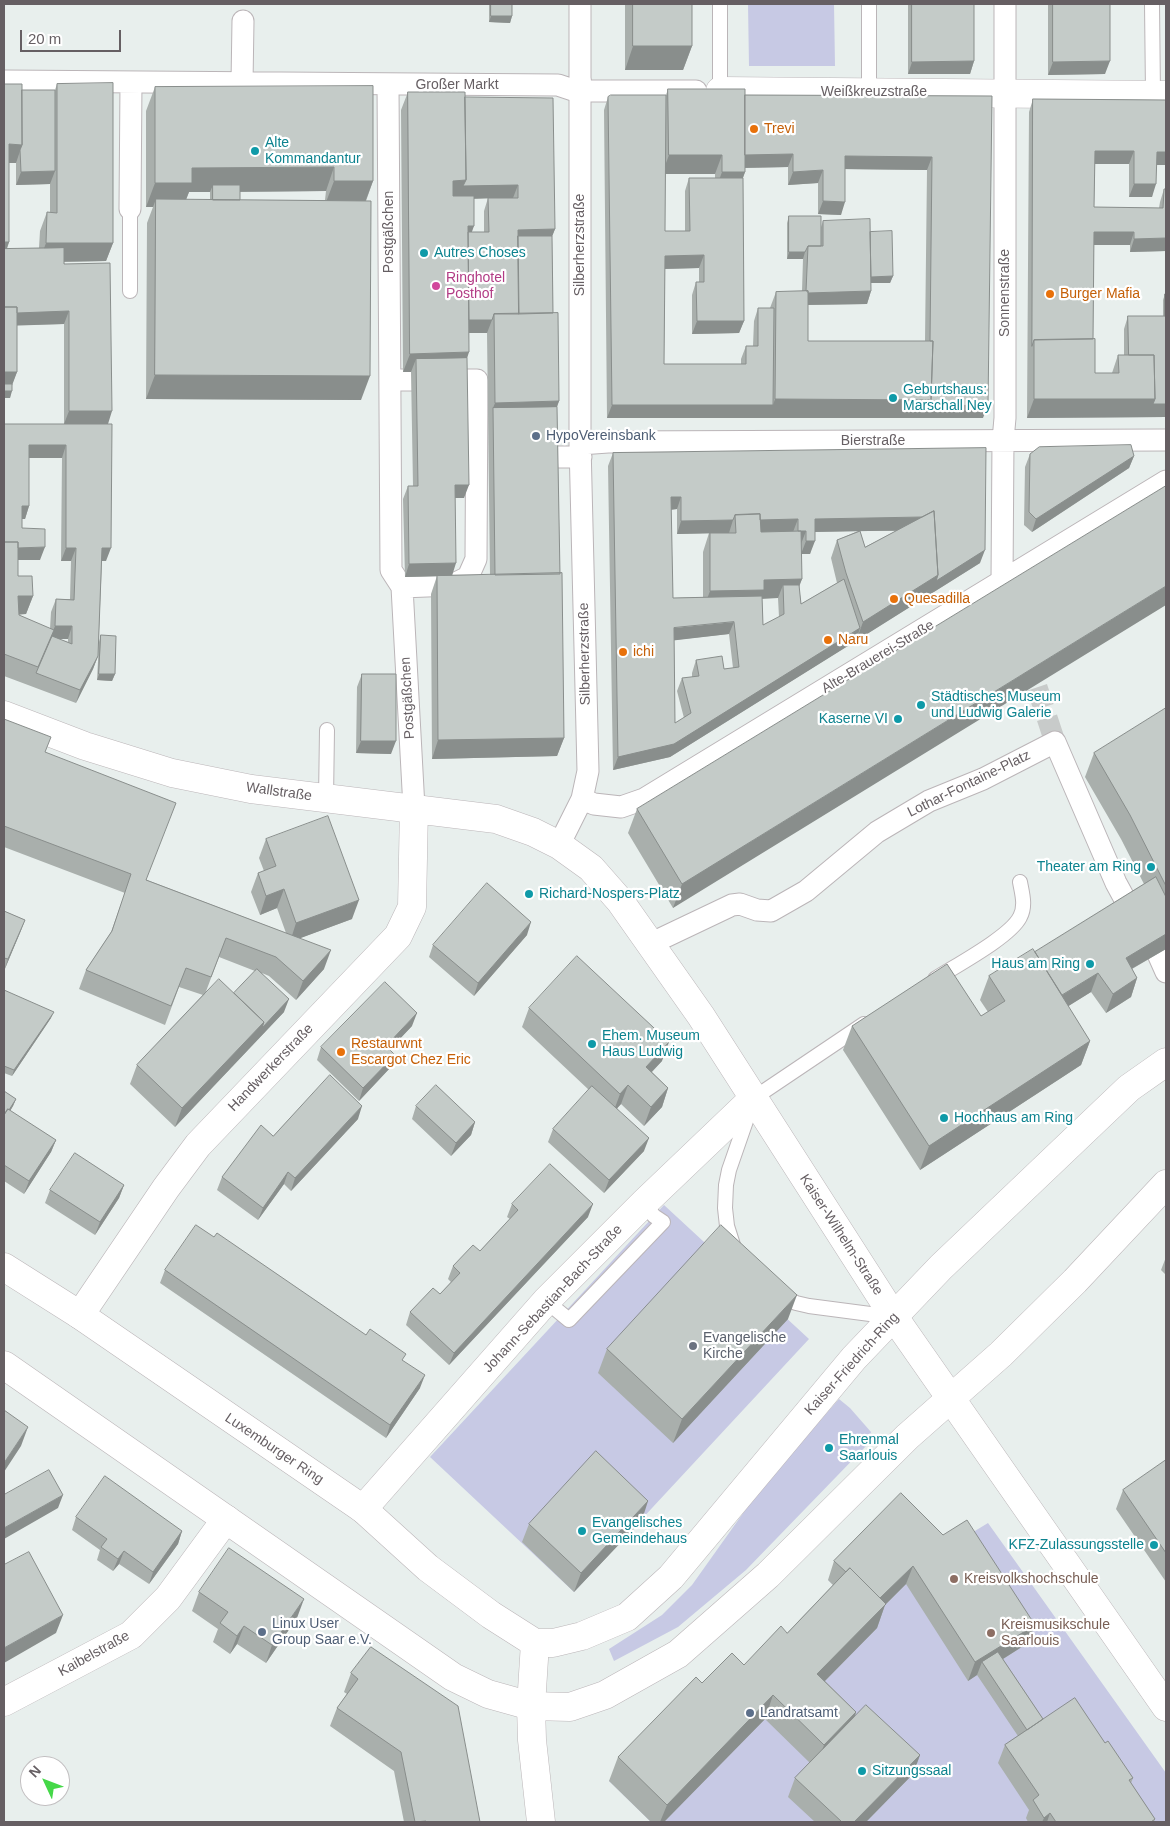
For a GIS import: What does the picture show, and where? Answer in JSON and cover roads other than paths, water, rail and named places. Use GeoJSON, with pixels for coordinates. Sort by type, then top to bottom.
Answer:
{"type":"FeatureCollection","features":[{"type":"Feature","properties":{"kind":"street"},"geometry":{"type":"LineString","coordinates":[[580,4],[580,78],[582,93]]}},
{"type":"Feature","properties":{"kind":"street","name":"Sonnenstraße"},"geometry":{"type":"LineString","coordinates":[[1002,581],[1003,440],[1005,418],[1005,4]]}},
{"type":"Feature","properties":{"kind":"street"},"geometry":{"type":"LineString","coordinates":[[242,83],[243,21]]}},
{"type":"Feature","properties":{"kind":"street","name":"Großer Markt"},"geometry":{"type":"LineString","coordinates":[[4,81],[558,85],[582,93]]}},
{"type":"Feature","properties":{"kind":"street"},"geometry":{"type":"LineString","coordinates":[[130,209],[131,82]]}},
{"type":"Feature","properties":{"kind":"street","name":"Postgäßchen"},"geometry":{"type":"LineString","coordinates":[[388,84],[391,570],[402,588],[414,808]]}},
{"type":"Feature","properties":{"kind":"street","name":"Weißkreuzstraße"},"geometry":{"type":"LineString","coordinates":[[582,93],[586,91],[720,91],[1159,94]]}},
{"type":"Feature","properties":{"kind":"street","name":"Silberherzstraße"},"geometry":{"type":"LineString","coordinates":[[559,845],[582,799],[588,771],[580,450],[580,100],[582,93]]}},
{"type":"Feature","properties":{"kind":"street"},"geometry":{"type":"LineString","coordinates":[[390,380],[411,380]]}},
{"type":"Feature","properties":{"kind":"street"},"geometry":{"type":"LineString","coordinates":[[402,588],[452,585],[468,577],[476,559],[483,458],[477,380],[463,380]]}},
{"type":"Feature","properties":{"kind":"street","name":"Bierstraße"},"geometry":{"type":"LineString","coordinates":[[580,450],[608,442],[1166,440]]}},
{"type":"Feature","properties":{"kind":"street"},"geometry":{"type":"LineString","coordinates":[[553,457],[580,450]]}},
{"type":"Feature","properties":{"kind":"street","name":"Alte-Brauerei-Straße"},"geometry":{"type":"LineString","coordinates":[[582,799],[594,804],[621,807],[644,800],[1166,481]]}},
{"type":"Feature","properties":{"kind":"street","name":"Wallstraße"},"geometry":{"type":"LineString","coordinates":[[4,715],[85,746],[172,773],[251,790],[496,819],[533,832],[559,845]]}},
{"type":"Feature","properties":{"kind":"street","name":"Lothar-Fontaine-Platz"},"geometry":{"type":"LineString","coordinates":[[650,944],[732,905],[740,904],[757,910],[772,911],[806,891],[877,832],[928,802],[983,780],[1054,742],[1116,883],[1129,907]]}},
{"type":"Feature","properties":{"kind":"street","name":"Handwerkerstraße"},"geometry":{"type":"LineString","coordinates":[[80,1315],[166,1188],[198,1145],[398,936],[412,907],[414,808]]}},
{"type":"Feature","properties":{"kind":"street","name":"Kaiser-Wilhelm-Straße"},"geometry":{"type":"LineString","coordinates":[[559,845],[591,868],[620,901],[701,1016],[894,1317],[949,1399],[1166,1707]]}},
{"type":"Feature","properties":{"kind":"street","name":"Kaiser-Friedrich-Ring"},"geometry":{"type":"LineString","coordinates":[[535,1643],[553,1643],[582,1636],[627,1617],[656,1591],[678,1570],[854,1358],[941,1267],[1122,1095],[1166,1062]]}},
{"type":"Feature","properties":{"kind":"street","name":"Johann-Sebastian-Bach-Straße"},"geometry":{"type":"LineString","coordinates":[[363,1509],[546,1301],[644,1203],[754,1098]]}},
{"type":"Feature","properties":{"kind":"street"},"geometry":{"type":"LineString","coordinates":[[4,1364],[453,1677],[488,1694],[531,1706],[570,1707],[605,1695],[678,1654],[768,1575],[893,1450],[1008,1348],[1076,1281],[1166,1184]]}},
{"type":"Feature","properties":{"kind":"street","name":"Luxemburger Ring"},"geometry":{"type":"LineString","coordinates":[[4,1268],[80,1315],[363,1509],[428,1568],[491,1615],[535,1643]]}},
{"type":"Feature","properties":{"kind":"street","name":"Kaibelstraße"},"geometry":{"type":"LineString","coordinates":[[4,1702],[131,1636],[168,1598],[226,1519]]}},
{"type":"Feature","properties":{"kind":"street"},"geometry":{"type":"LineString","coordinates":[[535,1643],[531,1706],[532,1740],[541,1822]]}},
{"type":"Feature","properties":{"kind":"lane"},"geometry":{"type":"LineString","coordinates":[[720,4],[720,91]]}},
{"type":"Feature","properties":{"kind":"lane"},"geometry":{"type":"LineString","coordinates":[[869,4],[869,93]]}},
{"type":"Feature","properties":{"kind":"lane"},"geometry":{"type":"LineString","coordinates":[[1152,4],[1159,94]]}},
{"type":"Feature","properties":{"kind":"lane"},"geometry":{"type":"LineString","coordinates":[[130,209],[130,291]]}},
{"type":"Feature","properties":{"kind":"lane"},"geometry":{"type":"LineString","coordinates":[[326,799],[327,730]]}},
{"type":"Feature","properties":{"kind":"lane"},"geometry":{"type":"LineString","coordinates":[[923,986],[998,939],[1020,918],[1023,905],[1020,882]]}},
{"type":"Feature","properties":{"kind":"lane"},"geometry":{"type":"LineString","coordinates":[[740,1258],[729,1234],[725,1208],[726,1185],[729,1170],[754,1098],[874,1017]]}},
{"type":"Feature","properties":{"kind":"lane"},"geometry":{"type":"LineString","coordinates":[[770,1288],[796,1303],[894,1317]]}},
{"type":"Feature","properties":{"kind":"tunnel"},"geometry":{"type":"LineString","coordinates":[[1027,657],[1055,742]]}},
{"type":"Feature","properties":{"kind":"place","name":"Trevi"},"geometry":{"type":"Point","coordinates":[754,129]}},
{"type":"Feature","properties":{"kind":"place","name":"Alte Kommandantur"},"geometry":{"type":"Point","coordinates":[255,151]}},
{"type":"Feature","properties":{"kind":"place","name":"Autres Choses"},"geometry":{"type":"Point","coordinates":[424,253]}},
{"type":"Feature","properties":{"kind":"place","name":"Ringhotel Posthof"},"geometry":{"type":"Point","coordinates":[436,286]}},
{"type":"Feature","properties":{"kind":"place","name":"Burger Mafia"},"geometry":{"type":"Point","coordinates":[1050,294]}},
{"type":"Feature","properties":{"kind":"place","name":"Geburtshaus: Marschall Ney"},"geometry":{"type":"Point","coordinates":[893,398]}},
{"type":"Feature","properties":{"kind":"place","name":"HypoVereinsbank"},"geometry":{"type":"Point","coordinates":[536,436]}},
{"type":"Feature","properties":{"kind":"place","name":"Quesadilla"},"geometry":{"type":"Point","coordinates":[894,599]}},
{"type":"Feature","properties":{"kind":"place","name":"Naru"},"geometry":{"type":"Point","coordinates":[828,640]}},
{"type":"Feature","properties":{"kind":"place","name":"ichi"},"geometry":{"type":"Point","coordinates":[623,652]}},
{"type":"Feature","properties":{"kind":"place","name":"Städtisches Museum und Ludwig Galerie"},"geometry":{"type":"Point","coordinates":[921,705]}},
{"type":"Feature","properties":{"kind":"place","name":"Kaserne VI"},"geometry":{"type":"Point","coordinates":[898,719]}},
{"type":"Feature","properties":{"kind":"place","name":"Theater am Ring"},"geometry":{"type":"Point","coordinates":[1151,867]}},
{"type":"Feature","properties":{"kind":"place","name":"Richard-Nospers-Platz"},"geometry":{"type":"Point","coordinates":[529,894]}},
{"type":"Feature","properties":{"kind":"place","name":"Haus am Ring"},"geometry":{"type":"Point","coordinates":[1090,964]}},
{"type":"Feature","properties":{"kind":"place","name":"Ehem. Museum Haus Ludwig"},"geometry":{"type":"Point","coordinates":[592,1044]}},
{"type":"Feature","properties":{"kind":"place","name":"Restaurwnt Escargot Chez Eric"},"geometry":{"type":"Point","coordinates":[341,1052]}},
{"type":"Feature","properties":{"kind":"place","name":"Hochhaus am Ring"},"geometry":{"type":"Point","coordinates":[944,1118]}},
{"type":"Feature","properties":{"kind":"place","name":"Evangelische Kirche"},"geometry":{"type":"Point","coordinates":[693,1346]}},
{"type":"Feature","properties":{"kind":"place","name":"Ehrenmal Saarlouis"},"geometry":{"type":"Point","coordinates":[829,1448]}},
{"type":"Feature","properties":{"kind":"place","name":"Evangelisches Gemeindehaus"},"geometry":{"type":"Point","coordinates":[582,1531]}},
{"type":"Feature","properties":{"kind":"place","name":"KFZ-Zulassungsstelle"},"geometry":{"type":"Point","coordinates":[1154,1545]}},
{"type":"Feature","properties":{"kind":"place","name":"Kreisvolkshochschule"},"geometry":{"type":"Point","coordinates":[954,1579]}},
{"type":"Feature","properties":{"kind":"place","name":"Linux User Group Saar e.V."},"geometry":{"type":"Point","coordinates":[262,1632]}},
{"type":"Feature","properties":{"kind":"place","name":"Kreismusikschule Saarlouis"},"geometry":{"type":"Point","coordinates":[991,1633]}},
{"type":"Feature","properties":{"kind":"place","name":"Landratsamt"},"geometry":{"type":"Point","coordinates":[750,1713]}},
{"type":"Feature","properties":{"kind":"place","name":"Sitzungssaal"},"geometry":{"type":"Point","coordinates":[862,1771]}}]}
